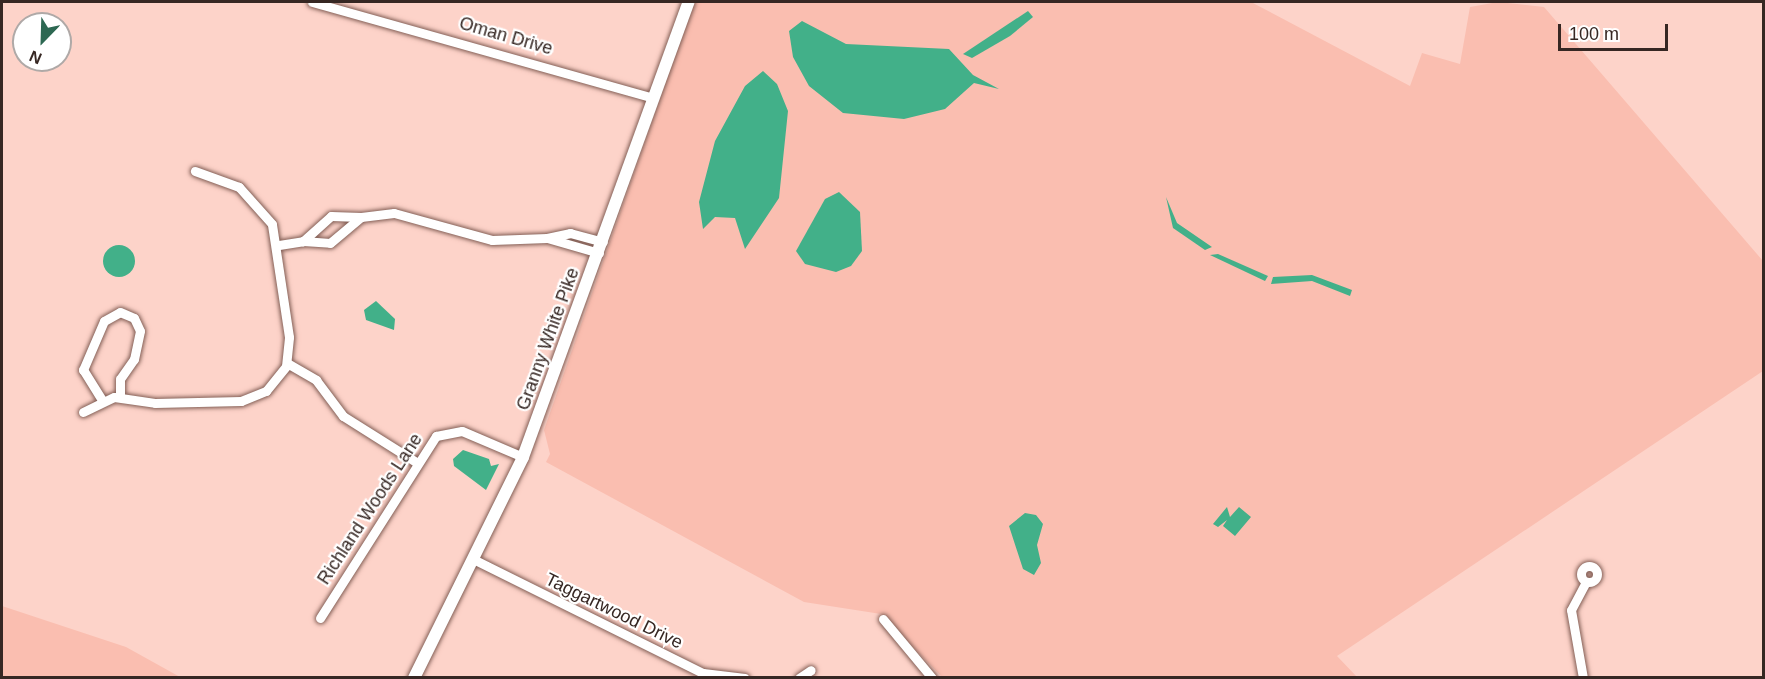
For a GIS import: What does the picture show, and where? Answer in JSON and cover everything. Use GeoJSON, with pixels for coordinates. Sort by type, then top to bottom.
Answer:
{"type":"FeatureCollection","features":[{"type":"Feature","properties":{"kind":"main road","name":"Granny White Pike"},"geometry":{"type":"LineString","coordinates":[[414,678],[524,457],[689,2]]}},
{"type":"Feature","properties":{"kind":"street","name":"Oman Drive"},"geometry":{"type":"LineString","coordinates":[[312,2],[654,98]]}},
{"type":"Feature","properties":{"kind":"street"},"geometry":{"type":"LineString","coordinates":[[83,412],[102,400],[120,397],[154,403],[241,401],[270,388],[286,363],[290,337],[279,245],[269,219],[250,196],[228,181],[195,171]]}},
{"type":"Feature","properties":{"kind":"street"},"geometry":{"type":"LineString","coordinates":[[303,241],[331,216],[361,218],[408,214],[498,241],[548,238],[601,248]]}},
{"type":"Feature","properties":{"kind":"street"},"geometry":{"type":"LineString","coordinates":[[279,245],[303,241],[330,243],[361,218]]}},
{"type":"Feature","properties":{"kind":"street"},"geometry":{"type":"LineString","coordinates":[[102,400],[83,370],[104,321],[120,312],[134,318],[140,331],[134,359],[120,379],[120,397]]}},
{"type":"Feature","properties":{"kind":"street"},"geometry":{"type":"LineString","coordinates":[[286,363],[316,380],[343,416],[416,462]]}},
{"type":"Feature","properties":{"kind":"street","name":"Richland Woods Lane"},"geometry":{"type":"LineString","coordinates":[[320,618],[416,462],[433,439],[452,430],[524,457]]}},
{"type":"Feature","properties":{"kind":"street","name":"Taggartwood Drive"},"geometry":{"type":"LineString","coordinates":[[473,559],[702,676],[745,678]]}},
{"type":"Feature","properties":{"kind":"street"},"geometry":{"type":"LineString","coordinates":[[1583,678],[1571,610],[1586,582]]}},
{"type":"Feature","properties":{"kind":"street"},"geometry":{"type":"LineString","coordinates":[[883,619],[932,678]]}},
{"type":"Feature","properties":{"kind":"street"},"geometry":{"type":"LineString","coordinates":[[799,678],[811,670]]}},
{"type":"Feature","properties":{"kind":"shaded area"},"geometry":{"type":"Polygon","coordinates":[[[694,2],[1251,2],[1410,86],[1422,53],[1460,64],[1470,7],[1498,2],[1544,7],[1763,261],[1763,371],[1337,656],[1357,677],[942,677],[881,614],[804,602],[546,462],[550,454],[544,430],[694,2]]]}},
{"type":"Feature","properties":{"kind":"shaded area"},"geometry":{"type":"Polygon","coordinates":[[[1028,11],[1033,17],[1010,36],[972,58],[963,54],[1028,11]]]}},
{"type":"Feature","properties":{"kind":"shaded area"},"geometry":{"type":"Polygon","coordinates":[[[802,21],[846,44],[949,49],[973,75],[999,89],[974,83],[945,109],[904,119],[843,113],[809,86],[793,57],[789,31],[802,21]]]}},
{"type":"Feature","properties":{"kind":"shaded area"},"geometry":{"type":"Polygon","coordinates":[[[763,71],[777,84],[788,111],[779,198],[745,249],[735,218],[715,217],[703,229],[699,202],[715,141],[745,86],[763,71]]]}},
{"type":"Feature","properties":{"kind":"shaded area"},"geometry":{"type":"Polygon","coordinates":[[[839,192],[860,212],[862,251],[851,266],[836,272],[805,264],[796,251],[825,199],[839,192]]]}},
{"type":"Feature","properties":{"kind":"shaded area"},"geometry":{"type":"Polygon","coordinates":[[[1166,197],[1177,223],[1212,247],[1205,250],[1173,228],[1166,197]]]}},
{"type":"Feature","properties":{"kind":"shaded area"},"geometry":{"type":"Polygon","coordinates":[[[119,245],[130,250],[135,261],[130,272],[119,277],[108,272],[103,261],[108,250],[119,245]]]}},
{"type":"Feature","properties":{"kind":"shaded area"},"geometry":{"type":"Polygon","coordinates":[[[1218,254],[1268,276],[1265,281],[1210,255],[1218,254]]]}},
{"type":"Feature","properties":{"kind":"shaded area"},"geometry":{"type":"Polygon","coordinates":[[[1312,275],[1352,290],[1350,296],[1312,281],[1271,284],[1273,277],[1312,275]]]}},
{"type":"Feature","properties":{"kind":"shaded area"},"geometry":{"type":"Polygon","coordinates":[[[376,301],[395,319],[394,330],[366,320],[364,310],[376,301]]]}},
{"type":"Feature","properties":{"kind":"shaded area"},"geometry":{"type":"Polygon","coordinates":[[[463,450],[489,459],[491,466],[499,464],[486,490],[454,466],[453,459],[463,450]]]}},
{"type":"Feature","properties":{"kind":"shaded area"},"geometry":{"type":"Polygon","coordinates":[[[1227,507],[1230,517],[1239,507],[1251,517],[1235,536],[1223,526],[1227,520],[1218,527],[1213,524],[1227,507]]]}},
{"type":"Feature","properties":{"kind":"shaded area"},"geometry":{"type":"Polygon","coordinates":[[[1025,513],[1036,515],[1043,524],[1037,545],[1041,563],[1034,575],[1023,569],[1009,526],[1025,513]]]}},
{"type":"Feature","properties":{"kind":"shaded area"},"geometry":{"type":"Polygon","coordinates":[[[2,606],[126,647],[180,677],[2,677],[2,606]]]}}]}
